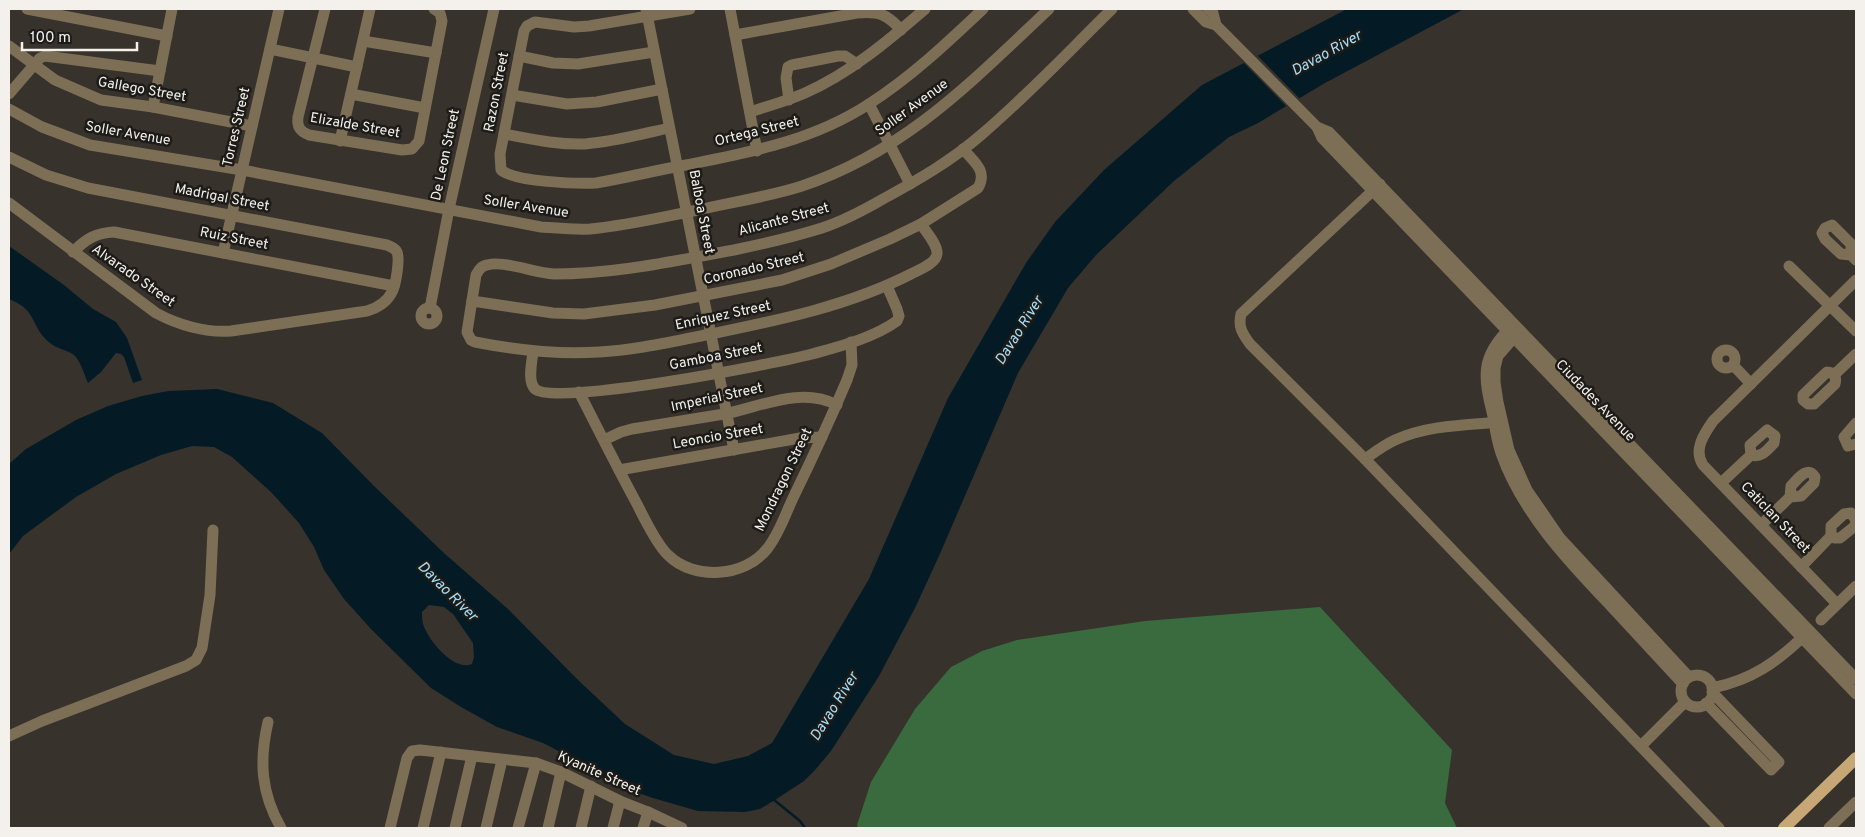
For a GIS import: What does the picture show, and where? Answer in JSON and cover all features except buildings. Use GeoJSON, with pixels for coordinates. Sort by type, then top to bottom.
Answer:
{"type":"FeatureCollection","features":[{"type":"Feature","properties":{"kind":"main road"},"geometry":{"type":"LineString","coordinates":[[1784,828],[1856,758]]}},
{"type":"Feature","properties":{"kind":"street"},"geometry":{"type":"LineString","coordinates":[[27,9],[167,36]]}},
{"type":"Feature","properties":{"kind":"street"},"geometry":{"type":"LineString","coordinates":[[153,107],[172,9]]}},
{"type":"Feature","properties":{"kind":"street","name":"Torres Street"},"geometry":{"type":"LineString","coordinates":[[223,252],[279,9]]}},
{"type":"Feature","properties":{"kind":"street","name":"Elizalde Street"},"geometry":{"type":"LineString","coordinates":[[325,9],[298,117],[299,129],[309,135],[402,150],[412,149],[419,141],[442,17],[438,10],[434,9]]}},
{"type":"Feature","properties":{"kind":"street"},"geometry":{"type":"LineString","coordinates":[[340,141],[370,9]]}},
{"type":"Feature","properties":{"kind":"street","name":"De Leon Street"},"geometry":{"type":"LineString","coordinates":[[430,308],[449,209],[494,9]]}},
{"type":"Feature","properties":{"kind":"street"},"geometry":{"type":"LineString","coordinates":[[646,13],[690,9]]}},
{"type":"Feature","properties":{"kind":"street"},"geometry":{"type":"LineString","coordinates":[[730,9],[757,150]]}},
{"type":"Feature","properties":{"kind":"street"},"geometry":{"type":"LineString","coordinates":[[750,112],[789,100],[819,86],[857,64],[925,9]]}},
{"type":"Feature","properties":{"kind":"street","name":"Ortega Street"},"geometry":{"type":"LineString","coordinates":[[501,170],[508,174],[574,184],[616,179],[757,150],[807,136],[869,104],[926,61],[983,9]]}},
{"type":"Feature","properties":{"kind":"street","name":"Soller Avenue"},"geometry":{"type":"LineString","coordinates":[[9,108],[42,127],[90,145],[242,170],[541,227],[590,229],[686,212],[800,186],[847,168],[890,145],[948,103],[1049,9]]}},
{"type":"Feature","properties":{"kind":"street","name":"Alicante Street"},"geometry":{"type":"LineString","coordinates":[[472,301],[476,275],[483,266],[500,264],[543,274],[589,274],[746,248],[823,228],[856,214],[910,184],[963,149],[1005,114],[1112,9]]}},
{"type":"Feature","properties":{"kind":"street","name":"Ciudades Avenue"},"geometry":{"type":"LineString","coordinates":[[1193,9],[1206,22],[1218,27],[1315,125],[1329,132],[1376,188],[1806,634],[1856,679]]}},
{"type":"Feature","properties":{"kind":"street","name":"Ciudades Avenue"},"geometry":{"type":"LineString","coordinates":[[1208,9],[1213,14],[1218,27]]}},
{"type":"Feature","properties":{"kind":"street"},"geometry":{"type":"LineString","coordinates":[[735,35],[857,12],[880,13],[891,18],[901,30]]}},
{"type":"Feature","properties":{"kind":"street","name":"Razon Street"},"geometry":{"type":"LineString","coordinates":[[501,170],[500,160],[504,134],[524,32],[531,23],[540,22],[574,28],[646,13]]}},
{"type":"Feature","properties":{"kind":"street","name":"Balboa Street"},"geometry":{"type":"LineString","coordinates":[[646,13],[734,450]]}},
{"type":"Feature","properties":{"kind":"street"},"geometry":{"type":"LineString","coordinates":[[363,41],[436,53]]}},
{"type":"Feature","properties":{"kind":"street","name":"Gallego Street"},"geometry":{"type":"LineString","coordinates":[[9,46],[55,80],[86,95],[108,101],[153,107],[252,126]]}},
{"type":"Feature","properties":{"kind":"street"},"geometry":{"type":"LineString","coordinates":[[270,50],[357,67]]}},
{"type":"Feature","properties":{"kind":"street"},"geometry":{"type":"LineString","coordinates":[[520,56],[554,63],[578,64],[654,52]]}},
{"type":"Feature","properties":{"kind":"street"},"geometry":{"type":"LineString","coordinates":[[9,94],[40,58],[47,56],[160,71]]}},
{"type":"Feature","properties":{"kind":"street"},"geometry":{"type":"LineString","coordinates":[[789,100],[786,78],[788,67],[838,56],[845,56],[857,64]]}},
{"type":"Feature","properties":{"kind":"street"},"geometry":{"type":"LineString","coordinates":[[512,95],[568,104],[597,102],[662,90]]}},
{"type":"Feature","properties":{"kind":"street"},"geometry":{"type":"LineString","coordinates":[[351,94],[425,108]]}},
{"type":"Feature","properties":{"kind":"street"},"geometry":{"type":"LineString","coordinates":[[869,104],[910,184]]}},
{"type":"Feature","properties":{"kind":"street"},"geometry":{"type":"LineString","coordinates":[[504,134],[547,142],[585,144],[616,140],[669,128]]}},
{"type":"Feature","properties":{"kind":"street","name":"Coronado Street"},"geometry":{"type":"LineString","coordinates":[[472,301],[553,313],[584,314],[655,305],[782,280],[810,272],[853,256],[921,224],[978,188],[983,180],[982,174],[963,149]]}},
{"type":"Feature","properties":{"kind":"street","name":"Madrigal Street"},"geometry":{"type":"LineString","coordinates":[[9,157],[46,176],[88,188],[391,246],[397,252],[398,260],[394,286]]}},
{"type":"Feature","properties":{"kind":"street"},"geometry":{"type":"LineString","coordinates":[[1376,188],[1241,314],[1240,330],[1250,344],[1365,459],[1720,828]]}},
{"type":"Feature","properties":{"kind":"street","name":"Alvarado Street"},"geometry":{"type":"LineString","coordinates":[[9,203],[161,315],[178,322],[212,331],[231,331],[367,311],[378,307],[392,292],[394,286]]}},
{"type":"Feature","properties":{"kind":"street","name":"Enriquez Street"},"geometry":{"type":"LineString","coordinates":[[472,301],[468,326],[469,336],[475,342],[533,352],[566,353],[600,352],[660,344],[806,313],[887,286],[935,260],[936,250],[921,224]]}},
{"type":"Feature","properties":{"kind":"street","name":"Ruiz Street"},"geometry":{"type":"LineString","coordinates":[[73,252],[96,234],[114,232],[394,286]]}},
{"type":"Feature","properties":{"kind":"street"},"geometry":{"type":"LineString","coordinates":[[1789,266],[1856,331]]}},
{"type":"Feature","properties":{"kind":"street"},"geometry":{"type":"LineString","coordinates":[[1733,365],[1751,384],[1832,306],[1856,280]]}},
{"type":"Feature","properties":{"kind":"street","name":"Gamboa Street"},"geometry":{"type":"LineString","coordinates":[[533,352],[532,384],[535,389],[542,392],[579,392],[638,387],[718,373],[811,354],[851,342],[889,327],[898,321],[899,316],[887,286]]}},
{"type":"Feature","properties":{"kind":"street"},"geometry":{"type":"LineString","coordinates":[[1514,331],[1490,352],[1486,368],[1490,404],[1498,422],[1501,453],[1520,494],[1553,543],[1576,562],[1686,680]]}},
{"type":"Feature","properties":{"kind":"street","name":"Mondragon Street"},"geometry":{"type":"LineString","coordinates":[[579,392],[646,520],[667,554],[676,562],[688,568],[703,572],[721,572],[747,565],[767,549],[776,534],[822,437],[852,365],[851,342]]}},
{"type":"Feature","properties":{"kind":"street"},"geometry":{"type":"LineString","coordinates":[[1834,374],[1856,354]]}},
{"type":"Feature","properties":{"kind":"street","name":"Caticlan Street"},"geometry":{"type":"LineString","coordinates":[[1751,384],[1713,421],[1701,440],[1699,449],[1700,460],[1837,604]]}},
{"type":"Feature","properties":{"kind":"street","name":"Imperial Street"},"geometry":{"type":"LineString","coordinates":[[604,440],[632,429],[726,413],[774,401],[807,397],[820,398],[836,405]]}},
{"type":"Feature","properties":{"kind":"street"},"geometry":{"type":"LineString","coordinates":[[1365,459],[1395,440],[1416,433],[1444,427],[1498,422]]}},
{"type":"Feature","properties":{"kind":"street"},"geometry":{"type":"LineString","coordinates":[[1856,422],[1844,437],[1848,446],[1856,444]]}},
{"type":"Feature","properties":{"kind":"street","name":"Leoncio Street"},"geometry":{"type":"LineString","coordinates":[[619,470],[809,437],[822,437]]}},
{"type":"Feature","properties":{"kind":"street"},"geometry":{"type":"LineString","coordinates":[[1721,484],[1751,455]]}},
{"type":"Feature","properties":{"kind":"street"},"geometry":{"type":"LineString","coordinates":[[1761,525],[1790,497]]}},
{"type":"Feature","properties":{"kind":"street"},"geometry":{"type":"LineString","coordinates":[[9,736],[42,721],[186,666],[196,660],[202,648],[210,595],[213,530]]}},
{"type":"Feature","properties":{"kind":"street"},"geometry":{"type":"LineString","coordinates":[[1801,567],[1831,536]]}},
{"type":"Feature","properties":{"kind":"street"},"geometry":{"type":"LineString","coordinates":[[1821,620],[1856,586]]}},
{"type":"Feature","properties":{"kind":"street"},"geometry":{"type":"LineString","coordinates":[[1685,702],[1696,706],[1706,703],[1712,690],[1763,670],[1806,634]]}},
{"type":"Feature","properties":{"kind":"street","name":"Ciudades Avenue"},"geometry":{"type":"LineString","coordinates":[[1806,634],[1856,694]]}},
{"type":"Feature","properties":{"kind":"street"},"geometry":{"type":"LineString","coordinates":[[1685,702],[1681,691],[1686,680],[1696,675],[1703,676],[1709,681],[1712,690],[1779,762],[1771,770],[1706,703]]}},
{"type":"Feature","properties":{"kind":"street"},"geometry":{"type":"LineString","coordinates":[[1641,746],[1685,702]]}},
{"type":"Feature","properties":{"kind":"street"},"geometry":{"type":"LineString","coordinates":[[268,722],[261,760],[266,790],[281,828]]}},
{"type":"Feature","properties":{"kind":"street","name":"Kyanite Street"},"geometry":{"type":"LineString","coordinates":[[390,828],[407,758],[412,752],[420,750],[536,763],[561,772],[678,827]]}},
{"type":"Feature","properties":{"kind":"street"},"geometry":{"type":"LineString","coordinates":[[423,828],[441,752]]}},
{"type":"Feature","properties":{"kind":"street"},"geometry":{"type":"LineString","coordinates":[[455,828],[472,756]]}},
{"type":"Feature","properties":{"kind":"street"},"geometry":{"type":"LineString","coordinates":[[486,828],[502,760]]}},
{"type":"Feature","properties":{"kind":"street"},"geometry":{"type":"LineString","coordinates":[[518,828],[536,763]]}},
{"type":"Feature","properties":{"kind":"street"},"geometry":{"type":"LineString","coordinates":[[548,828],[561,772]]}},
{"type":"Feature","properties":{"kind":"street"},"geometry":{"type":"LineString","coordinates":[[581,828],[592,786]]}},
{"type":"Feature","properties":{"kind":"street"},"geometry":{"type":"LineString","coordinates":[[613,828],[620,801]]}},
{"type":"Feature","properties":{"kind":"street"},"geometry":{"type":"LineString","coordinates":[[1829,828],[1856,802]]}},
{"type":"Feature","properties":{"kind":"street"},"geometry":{"type":"LineString","coordinates":[[643,828],[648,812]]}},
{"type":"Feature","properties":{"kind":"green space"},"geometry":{"type":"Polygon","coordinates":[[[1320,607],[1452,750],[1445,803],[1457,828],[858,828],[857,825],[871,782],[915,709],[951,667],[982,651],[1017,640],[1145,621],[1320,607]]]}},
{"type":"Feature","properties":{"kind":"water","name":"Davao River"},"geometry":{"type":"Polygon","coordinates":[[[1347,9],[1464,9],[1325,83],[1258,123],[1229,137],[1174,181],[1096,255],[1068,288],[1018,373],[939,556],[915,608],[879,676],[831,751],[815,770],[804,781],[760,809],[745,812],[698,811],[616,785],[543,743],[497,727],[431,688],[371,629],[344,599],[324,570],[314,547],[299,523],[271,492],[232,457],[214,447],[192,446],[161,455],[116,474],[76,497],[23,536],[9,554],[9,464],[26,449],[76,420],[108,406],[168,391],[217,389],[273,403],[322,433],[375,487],[445,554],[508,609],[578,680],[625,724],[674,755],[714,764],[748,756],[772,743],[869,579],[948,398],[1026,263],[1055,222],[1104,170],[1202,85],[1347,9]],[[429,605],[422,612],[426,631],[436,646],[450,659],[465,665],[472,664],[474,657],[473,643],[453,614],[444,607],[429,605]]]}},
{"type":"Feature","properties":{"kind":"water"},"geometry":{"type":"Polygon","coordinates":[[[9,246],[64,285],[93,309],[116,322],[127,338],[142,380],[133,383],[124,357],[116,353],[101,372],[88,383],[74,355],[50,343],[39,331],[25,308],[9,299],[9,246]]]}},
{"type":"Feature","properties":{"kind":"pier"},"geometry":{"type":"Polygon","coordinates":[[[1256,54],[1301,100],[1288,108],[1242,61],[1256,54]]]}},
{"type":"Feature","properties":{"kind":"waterway"},"geometry":{"type":"LineString","coordinates":[[773,799],[800,821],[805,828]]}}]}
